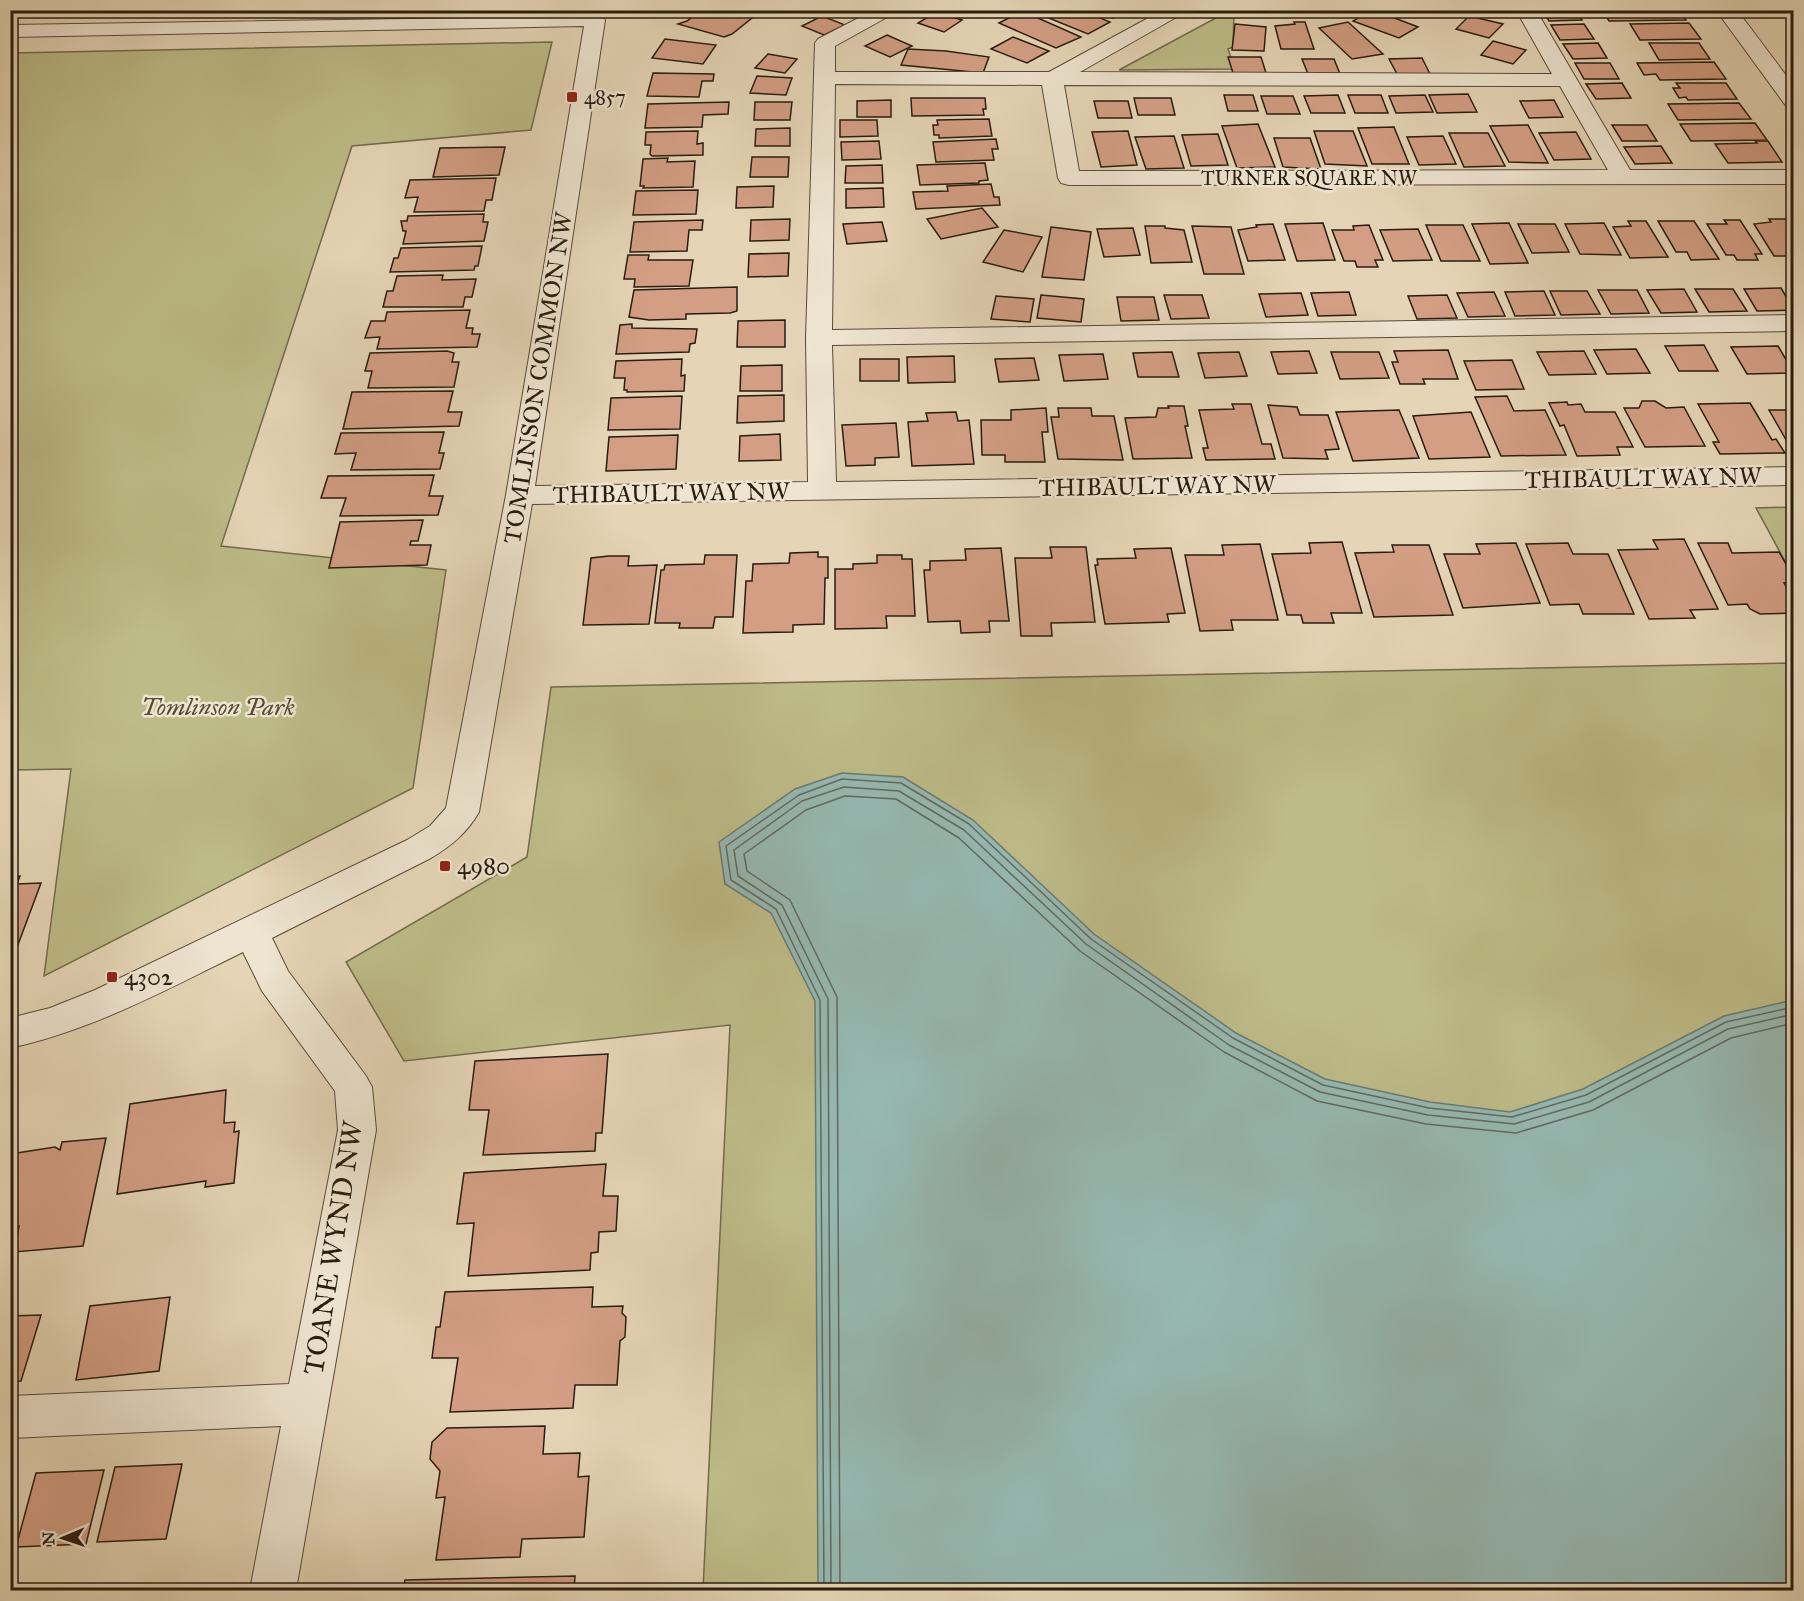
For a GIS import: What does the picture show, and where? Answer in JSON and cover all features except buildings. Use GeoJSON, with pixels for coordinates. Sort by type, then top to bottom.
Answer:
{"type":"FeatureCollection","features":[{"type":"Feature","properties":{"kind":"street"},"geometry":{"type":"LineString","coordinates":[[822,491],[819,338],[825,43],[890,10]]}},
{"type":"Feature","properties":{"kind":"street"},"geometry":{"type":"LineString","coordinates":[[1052,79],[1179,10]]}},
{"type":"Feature","properties":{"kind":"street"},"geometry":{"type":"LineString","coordinates":[[1526,10],[1623,177]]}},
{"type":"Feature","properties":{"kind":"street"},"geometry":{"type":"LineString","coordinates":[[1726,10],[1794,101]]}},
{"type":"Feature","properties":{"kind":"street","name":"TOMLINSON COMMON NW"},"geometry":{"type":"LineString","coordinates":[[10,31],[599,15],[520,495],[462,812],[442,835],[419,849],[251,932],[85,1011],[44,1027],[10,1033]]}},
{"type":"Feature","properties":{"kind":"street"},"geometry":{"type":"LineString","coordinates":[[825,78],[1565,80]]}},
{"type":"Feature","properties":{"kind":"street","name":"TURNER SQUARE NW"},"geometry":{"type":"LineString","coordinates":[[1052,79],[1069,178],[1794,177]]}},
{"type":"Feature","properties":{"kind":"street"},"geometry":{"type":"LineString","coordinates":[[819,338],[1794,323]]}},
{"type":"Feature","properties":{"kind":"street","name":"THIBAULT WAY NW"},"geometry":{"type":"LineString","coordinates":[[520,495],[1794,476]]}},
{"type":"Feature","properties":{"kind":"street","name":"TOANE WYND NW"},"geometry":{"type":"LineString","coordinates":[[251,932],[275,981],[353,1087],[357,1131],[309,1404],[273,1590]]}},
{"type":"Feature","properties":{"kind":"street"},"geometry":{"type":"LineString","coordinates":[[10,1417],[309,1404]]}},
{"type":"Feature","properties":{"kind":"green space"},"geometry":{"type":"Polygon","coordinates":[[[1234,11],[1233,47],[1228,49],[1235,69],[1119,70],[1227,12],[1234,11]]]}},
{"type":"Feature","properties":{"kind":"green space","name":"Tomlinson Park"},"geometry":{"type":"Polygon","coordinates":[[[552,42],[531,130],[352,146],[221,546],[446,570],[413,788],[44,976],[71,769],[11,770],[11,53],[552,42]]]}},
{"type":"Feature","properties":{"kind":"green space"},"geometry":{"type":"Polygon","coordinates":[[[1794,507],[1793,576],[1756,508],[1794,507]]]}},
{"type":"Feature","properties":{"kind":"green space"},"geometry":{"type":"Polygon","coordinates":[[[1793,663],[1793,1590],[703,1590],[730,1025],[404,1061],[346,962],[527,857],[551,687],[1793,663]]]}},
{"type":"Feature","properties":{"kind":"water"},"geometry":{"type":"Polygon","coordinates":[[[842,773],[903,777],[973,820],[1094,934],[1236,1033],[1325,1079],[1430,1102],[1510,1112],[1583,1089],[1724,1016],[1793,1000],[1793,1590],[818,1590],[815,1001],[771,913],[725,884],[719,842],[795,789],[842,773]]]}},
{"type":"Feature","properties":{"kind":"place","name":"4857"},"geometry":{"type":"Point","coordinates":[572,97]}},
{"type":"Feature","properties":{"kind":"place","name":"4980"},"geometry":{"type":"Point","coordinates":[445,866]}},
{"type":"Feature","properties":{"kind":"place","name":"4302"},"geometry":{"type":"Point","coordinates":[112,977]}}]}
